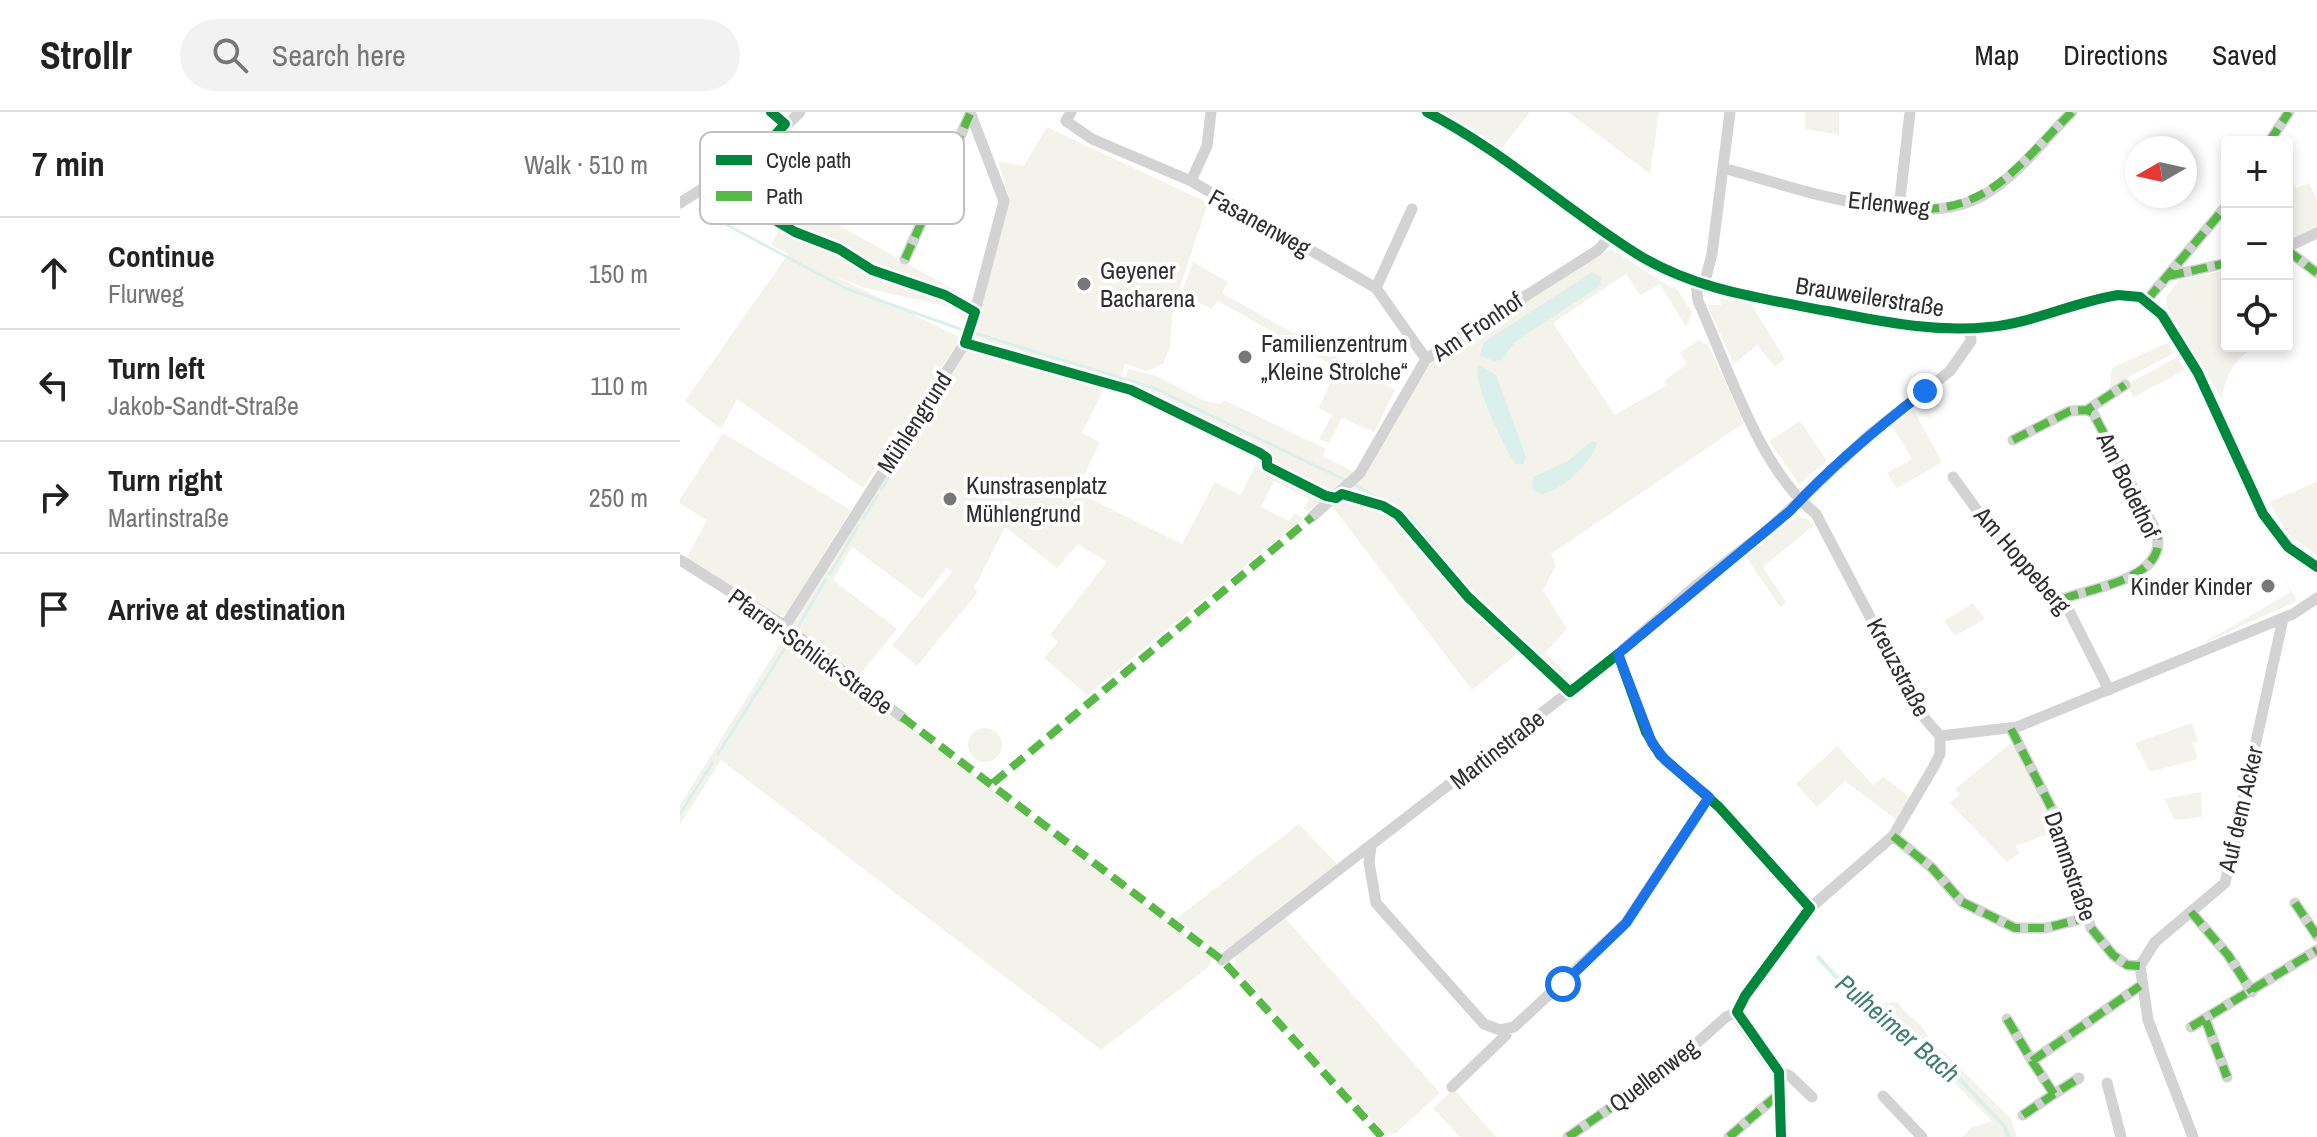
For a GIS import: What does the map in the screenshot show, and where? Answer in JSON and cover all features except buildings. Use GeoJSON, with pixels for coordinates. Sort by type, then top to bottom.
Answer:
{"type":"FeatureCollection","features":[{"type":"Feature","properties":{"kind":"street"},"geometry":{"type":"LineString","coordinates":[[771,112],[785,124]]}},
{"type":"Feature","properties":{"kind":"street"},"geometry":{"type":"LineString","coordinates":[[778,132],[800,112]]}},
{"type":"Feature","properties":{"kind":"street"},"geometry":{"type":"LineString","coordinates":[[1191,181],[1207,146],[1211,112]]}},
{"type":"Feature","properties":{"kind":"street","name":"Brauweilerstraße"},"geometry":{"type":"LineString","coordinates":[[1427,112],[1481,143],[1611,236],[1660,267],[1700,284],[1899,325],[1970,329],[2027,320],[2110,296],[2132,295],[2147,300]]}},
{"type":"Feature","properties":{"kind":"street"},"geometry":{"type":"LineString","coordinates":[[1700,284],[1723,168],[1730,112]]}},
{"type":"Feature","properties":{"kind":"street"},"geometry":{"type":"LineString","coordinates":[[1899,208],[1910,112]]}},
{"type":"Feature","properties":{"kind":"street","name":"Erlenweg"},"geometry":{"type":"LineString","coordinates":[[1723,168],[1838,198],[1899,208],[1943,209],[1980,197],[2007,178],[2072,112]]}},
{"type":"Feature","properties":{"kind":"street"},"geometry":{"type":"LineString","coordinates":[[2273,136],[2289,112]]}},
{"type":"Feature","properties":{"kind":"street"},"geometry":{"type":"LineString","coordinates":[[962,132],[970,113]]}},
{"type":"Feature","properties":{"kind":"street","name":"Mühlengrund"},"geometry":{"type":"LineString","coordinates":[[785,626],[970,332],[1004,201],[970,113]]}},
{"type":"Feature","properties":{"kind":"street","name":"Fasanenweg"},"geometry":{"type":"LineString","coordinates":[[1068,116],[1092,139],[1191,181],[1376,288],[1426,359]]}},
{"type":"Feature","properties":{"kind":"street"},"geometry":{"type":"LineString","coordinates":[[680,203],[700,190]]}},
{"type":"Feature","properties":{"kind":"street"},"geometry":{"type":"LineString","coordinates":[[2225,208],[2147,300],[2185,350],[2263,514],[2288,547],[2317,567]]}},
{"type":"Feature","properties":{"kind":"street"},"geometry":{"type":"LineString","coordinates":[[1376,288],[1412,209]]}},
{"type":"Feature","properties":{"kind":"street"},"geometry":{"type":"LineString","coordinates":[[905,259],[921,224]]}},
{"type":"Feature","properties":{"kind":"street"},"geometry":{"type":"LineString","coordinates":[[2293,245],[2317,233]]}},
{"type":"Feature","properties":{"kind":"street","name":"Am Fronhof"},"geometry":{"type":"LineString","coordinates":[[1312,517],[1360,473],[1426,359],[1598,250],[1611,236]]}},
{"type":"Feature","properties":{"kind":"street"},"geometry":{"type":"LineString","coordinates":[[2293,253],[2317,273]]}},
{"type":"Feature","properties":{"kind":"street"},"geometry":{"type":"LineString","coordinates":[[2168,276],[2221,264]]}},
{"type":"Feature","properties":{"kind":"street","name":"Kreuzstraße"},"geometry":{"type":"LineString","coordinates":[[1700,284],[1698,301],[1759,435],[1799,501],[1816,514],[1921,714],[1940,736],[2011,729],[2283,619],[2317,598]]}},
{"type":"Feature","properties":{"kind":"street","name":"Martinstraße"},"geometry":{"type":"LineString","coordinates":[[1222,960],[1362,855],[1618,654],[1799,501],[1869,435],[1950,371],[1971,341],[1970,329]]}},
{"type":"Feature","properties":{"kind":"street","name":"Am Bodethof"},"geometry":{"type":"LineString","coordinates":[[2087,410],[2125,385]]}},
{"type":"Feature","properties":{"kind":"street","name":"Am Bodethof"},"geometry":{"type":"LineString","coordinates":[[2013,440],[2070,411],[2087,410],[2093,413],[2156,531],[2159,546],[2154,559],[2144,570],[2063,599]]}},
{"type":"Feature","properties":{"kind":"street","name":"Am Hoppeberg"},"geometry":{"type":"LineString","coordinates":[[1953,477],[2043,589],[2063,599],[2109,690]]}},
{"type":"Feature","properties":{"kind":"street","name":"Pfarrer-Schlick-Straße"},"geometry":{"type":"LineString","coordinates":[[681,563],[785,626],[902,717]]}},
{"type":"Feature","properties":{"kind":"street","name":"Auf dem Acker"},"geometry":{"type":"LineString","coordinates":[[2140,966],[2155,942],[2225,883],[2283,619]]}},
{"type":"Feature","properties":{"kind":"street"},"geometry":{"type":"LineString","coordinates":[[1618,654],[1652,743],[1666,761],[1709,797],[1810,908]]}},
{"type":"Feature","properties":{"kind":"street","name":"Dammstraße"},"geometry":{"type":"LineString","coordinates":[[2011,729],[2054,813],[2070,858],[2085,918],[2113,955],[2127,965],[2140,966]]}},
{"type":"Feature","properties":{"kind":"street","name":"Quellenweg"},"geometry":{"type":"LineString","coordinates":[[1568,1137],[1671,1066],[1726,1017],[1737,1012],[1745,996],[1810,908],[1893,836],[1940,754],[1940,736]]}},
{"type":"Feature","properties":{"kind":"street"},"geometry":{"type":"LineString","coordinates":[[1452,1087],[1494,1048],[1509,1029],[1626,923],[1709,797]]}},
{"type":"Feature","properties":{"kind":"street"},"geometry":{"type":"LineString","coordinates":[[1893,836],[1932,868],[1962,902],[2015,928],[2046,928],[2085,918]]}},
{"type":"Feature","properties":{"kind":"street"},"geometry":{"type":"LineString","coordinates":[[1371,846],[1371,876],[1381,910],[1484,1024],[1509,1029]]}},
{"type":"Feature","properties":{"kind":"street"},"geometry":{"type":"LineString","coordinates":[[2295,903],[2317,936]]}},
{"type":"Feature","properties":{"kind":"street"},"geometry":{"type":"LineString","coordinates":[[2191,912],[2228,955],[2252,992]]}},
{"type":"Feature","properties":{"kind":"street"},"geometry":{"type":"LineString","coordinates":[[2191,1027],[2206,1021],[2317,950]]}},
{"type":"Feature","properties":{"kind":"street"},"geometry":{"type":"LineString","coordinates":[[2140,966],[2140,986],[2155,1040],[2193,1137]]}},
{"type":"Feature","properties":{"kind":"street"},"geometry":{"type":"LineString","coordinates":[[2032,1061],[2140,986]]}},
{"type":"Feature","properties":{"kind":"street"},"geometry":{"type":"LineString","coordinates":[[1737,1012],[1779,1072],[1781,1137]]}},
{"type":"Feature","properties":{"kind":"street"},"geometry":{"type":"LineString","coordinates":[[2007,1019],[2054,1094]]}},
{"type":"Feature","properties":{"kind":"street"},"geometry":{"type":"LineString","coordinates":[[2206,1021],[2227,1077]]}},
{"type":"Feature","properties":{"kind":"street"},"geometry":{"type":"LineString","coordinates":[[1779,1072],[1790,1076],[1812,1097]]}},
{"type":"Feature","properties":{"kind":"street"},"geometry":{"type":"LineString","coordinates":[[2023,1115],[2079,1078]]}},
{"type":"Feature","properties":{"kind":"street"},"geometry":{"type":"LineString","coordinates":[[2107,1083],[2121,1137]]}},
{"type":"Feature","properties":{"kind":"street"},"geometry":{"type":"LineString","coordinates":[[1729,1137],[1780,1093]]}},
{"type":"Feature","properties":{"kind":"street"},"geometry":{"type":"LineString","coordinates":[[1883,1096],[1922,1137]]}},
{"type":"Feature","properties":{"kind":"shaded area"},"geometry":{"type":"Polygon","coordinates":[[[1440,112],[1530,112],[1502,148],[1440,112]]]}},
{"type":"Feature","properties":{"kind":"shaded area"},"geometry":{"type":"Polygon","coordinates":[[[1568,112],[1659,112],[1650,174],[1568,112]]]}},
{"type":"Feature","properties":{"kind":"shaded area"},"geometry":{"type":"Polygon","coordinates":[[[1805,112],[1839,112],[1839,135],[1805,129],[1805,112]]]}},
{"type":"Feature","properties":{"kind":"shaded area"},"geometry":{"type":"Polygon","coordinates":[[[1047,127],[1208,203],[1173,308],[1170,346],[1163,364],[1147,371],[1125,364],[1119,382],[1123,383],[1128,369],[1154,375],[1205,401],[1221,404],[1224,400],[1326,449],[1323,456],[1354,472],[1334,493],[1328,493],[1106,385],[1082,433],[1100,442],[1076,492],[1182,544],[1215,482],[1241,495],[1256,464],[1324,500],[1308,511],[1304,509],[1309,499],[1274,481],[1261,507],[1289,521],[1294,513],[1304,518],[1087,695],[1044,658],[1058,642],[1050,635],[1107,562],[1078,544],[1057,568],[1005,527],[974,588],[978,592],[917,666],[892,645],[952,572],[947,568],[922,599],[852,547],[833,580],[897,629],[858,677],[791,626],[968,346],[970,348],[974,342],[1008,195],[998,161],[1024,166],[1047,127]]]}},
{"type":"Feature","properties":{"kind":"shaded area"},"geometry":{"type":"Polygon","coordinates":[[[2309,183],[2317,200],[2317,228],[2293,240],[2293,184],[2296,188],[2309,183]]]}},
{"type":"Feature","properties":{"kind":"shaded area"},"geometry":{"type":"Polygon","coordinates":[[[783,224],[837,224],[974,301],[967,325],[954,308],[862,287],[833,275],[961,338],[863,488],[737,399],[721,429],[685,401],[788,254],[771,245],[783,224]]]}},
{"type":"Feature","properties":{"kind":"shaded area"},"geometry":{"type":"Polygon","coordinates":[[[1611,249],[1672,288],[1675,286],[1692,312],[1685,326],[1660,284],[1640,295],[1626,274],[1553,323],[1615,415],[1667,385],[1665,380],[1687,364],[1680,353],[1699,340],[1708,345],[1744,423],[1551,554],[1556,565],[1543,590],[1567,629],[1545,653],[1571,678],[1565,683],[1473,600],[1398,513],[1349,492],[1371,464],[1414,386],[1439,356],[1485,323],[1611,249]]]}},
{"type":"Feature","properties":{"kind":"shaded area"},"geometry":{"type":"Polygon","coordinates":[[[1193,262],[1228,282],[1222,293],[1395,390],[1374,432],[1342,418],[1329,443],[1319,439],[1332,415],[1319,408],[1337,368],[1218,301],[1212,309],[1181,294],[1193,262]]]}},
{"type":"Feature","properties":{"kind":"shaded area"},"geometry":{"type":"Polygon","coordinates":[[[2221,271],[2221,352],[2249,352],[2233,368],[2222,399],[2168,309],[2166,297],[2179,280],[2221,271]]]}},
{"type":"Feature","properties":{"kind":"shaded area"},"geometry":{"type":"Polygon","coordinates":[[[1720,298],[1751,304],[1785,359],[1775,367],[1757,345],[1734,364],[1707,305],[1721,305],[1720,298]]]}},
{"type":"Feature","properties":{"kind":"shaded area"},"geometry":{"type":"Polygon","coordinates":[[[2167,343],[2174,353],[2127,378],[2125,385],[2109,393],[2112,368],[2167,343]]]}},
{"type":"Feature","properties":{"kind":"shaded area"},"geometry":{"type":"Polygon","coordinates":[[[2177,357],[2185,370],[2134,397],[2128,388],[2131,382],[2177,357]]]}},
{"type":"Feature","properties":{"kind":"shaded area"},"geometry":{"type":"Polygon","coordinates":[[[1913,409],[1942,462],[1897,488],[1887,473],[1912,459],[1892,426],[1913,409]]]}},
{"type":"Feature","properties":{"kind":"shaded area"},"geometry":{"type":"Polygon","coordinates":[[[1800,421],[1827,461],[1799,484],[1769,441],[1800,421]]]}},
{"type":"Feature","properties":{"kind":"shaded area"},"geometry":{"type":"Polygon","coordinates":[[[723,433],[851,510],[786,615],[775,615],[686,559],[707,520],[680,504],[680,499],[723,433]]]}},
{"type":"Feature","properties":{"kind":"shaded area"},"geometry":{"type":"Polygon","coordinates":[[[2317,482],[2317,555],[2288,534],[2269,502],[2317,482]]]}},
{"type":"Feature","properties":{"kind":"shaded area"},"geometry":{"type":"Polygon","coordinates":[[[1343,497],[1393,514],[1462,594],[1522,650],[1472,690],[1332,506],[1343,497]]]}},
{"type":"Feature","properties":{"kind":"shaded area"},"geometry":{"type":"Polygon","coordinates":[[[1796,517],[1806,518],[1814,525],[1763,567],[1786,602],[1780,607],[1746,557],[1796,517]]]}},
{"type":"Feature","properties":{"kind":"shaded area"},"geometry":{"type":"Polygon","coordinates":[[[2276,562],[2297,601],[2198,646],[2291,592],[2276,562]]]}},
{"type":"Feature","properties":{"kind":"shaded area"},"geometry":{"type":"Polygon","coordinates":[[[1973,603],[1985,619],[1955,636],[1944,621],[1973,603]]]}},
{"type":"Feature","properties":{"kind":"shaded area"},"geometry":{"type":"Polygon","coordinates":[[[787,633],[1211,955],[1211,965],[1101,1050],[721,760],[680,825],[680,805],[787,633]]]}},
{"type":"Feature","properties":{"kind":"shaded area"},"geometry":{"type":"Polygon","coordinates":[[[2192,723],[2198,741],[2192,743],[2198,759],[2150,772],[2135,743],[2192,723]]]}},
{"type":"Feature","properties":{"kind":"shaded area"},"geometry":{"type":"Polygon","coordinates":[[[985,728],[997,733],[1002,745],[997,757],[985,762],[973,757],[968,745],[973,733],[985,728]]]}},
{"type":"Feature","properties":{"kind":"shaded area"},"geometry":{"type":"Polygon","coordinates":[[[2011,743],[2043,798],[2056,831],[2016,846],[2020,853],[2007,862],[1950,803],[1960,794],[1955,789],[2011,743]]]}},
{"type":"Feature","properties":{"kind":"shaded area"},"geometry":{"type":"Polygon","coordinates":[[[1837,746],[1873,785],[1883,777],[1910,797],[1897,820],[1845,781],[1817,807],[1796,784],[1837,746]]]}},
{"type":"Feature","properties":{"kind":"shaded area"},"geometry":{"type":"Polygon","coordinates":[[[2201,792],[2202,817],[2175,820],[2164,799],[2201,792]]]}},
{"type":"Feature","properties":{"kind":"shaded area"},"geometry":{"type":"Polygon","coordinates":[[[1299,824],[1339,866],[1230,950],[1217,950],[1176,919],[1299,824]]]}},
{"type":"Feature","properties":{"kind":"shaded area"},"geometry":{"type":"Polygon","coordinates":[[[1285,918],[1440,1093],[1396,1133],[1385,1133],[1235,967],[1236,956],[1285,918]]]}},
{"type":"Feature","properties":{"kind":"shaded area"},"geometry":{"type":"Polygon","coordinates":[[[1820,954],[1852,988],[1856,985],[1879,1003],[1898,1002],[1938,1050],[1851,991],[1820,954]]]}},
{"type":"Feature","properties":{"kind":"shaded area"},"geometry":{"type":"Polygon","coordinates":[[[1942,1050],[2011,1119],[2017,1137],[2011,1137],[2007,1126],[1937,1052],[1942,1050]]]}},
{"type":"Feature","properties":{"kind":"shaded area"},"geometry":{"type":"Polygon","coordinates":[[[1933,1054],[2003,1128],[2006,1137],[1962,1137],[1971,1128],[1992,1121],[1928,1056],[1933,1054]]]}},
{"type":"Feature","properties":{"kind":"shaded area"},"geometry":{"type":"Polygon","coordinates":[[[1454,1089],[1496,1137],[1460,1137],[1433,1108],[1454,1089]]]}},
{"type":"Feature","properties":{"kind":"water"},"geometry":{"type":"Polygon","coordinates":[[[1592,272],[1601,277],[1600,286],[1515,342],[1502,360],[1493,361],[1480,355],[1484,342],[1592,272]]]}},
{"type":"Feature","properties":{"kind":"water"},"geometry":{"type":"Polygon","coordinates":[[[1479,365],[1496,375],[1526,457],[1523,464],[1516,464],[1510,456],[1494,424],[1479,382],[1479,365]]]}},
{"type":"Feature","properties":{"kind":"water"},"geometry":{"type":"Polygon","coordinates":[[[1592,441],[1597,443],[1594,451],[1567,482],[1542,494],[1532,489],[1533,477],[1568,461],[1592,441]]]}},
{"type":"Feature","properties":{"kind":"water"},"geometry":{"type":"Polygon","coordinates":[[[1819,955],[1851,991],[1937,1052],[2007,1126],[2011,1137],[2006,1137],[2003,1128],[1933,1054],[1849,994],[1816,958],[1819,955]]]}},
{"type":"Feature","properties":{"kind":"waterway","name":"Pulheimer Bach"},"geometry":{"type":"LineString","coordinates":[[725,224],[847,289],[966,331]]}},
{"type":"Feature","properties":{"kind":"waterway","name":"Pulheimer Bach"},"geometry":{"type":"LineString","coordinates":[[974,333],[1154,388],[1345,480]]}},
{"type":"Feature","properties":{"kind":"waterway"},"geometry":{"type":"LineString","coordinates":[[881,490],[911,441]]}},
{"type":"Feature","properties":{"kind":"waterway","name":"Pulheimer Bach"},"geometry":{"type":"LineString","coordinates":[[1352,483],[1409,516],[1473,594],[1568,682]]}},
{"type":"Feature","properties":{"kind":"waterway"},"geometry":{"type":"LineString","coordinates":[[863,519],[878,495]]}},
{"type":"Feature","properties":{"kind":"waterway"},"geometry":{"type":"LineString","coordinates":[[830,574],[858,526]]}},
{"type":"Feature","properties":{"kind":"waterway"},"geometry":{"type":"LineString","coordinates":[[796,630],[826,579]]}},
{"type":"Feature","properties":{"kind":"waterway"},"geometry":{"type":"LineString","coordinates":[[718,754],[792,637]]}},
{"type":"Feature","properties":{"kind":"waterway"},"geometry":{"type":"LineString","coordinates":[[680,814],[713,762]]}},
{"type":"Feature","properties":{"kind":"marked path"},"geometry":{"type":"LineString","coordinates":[[1899,208],[1929,209],[1955,205],[1977,197],[2016,169],[2072,112]]}},
{"type":"Feature","properties":{"kind":"marked path"},"geometry":{"type":"LineString","coordinates":[[2273,136],[2289,112]]}},
{"type":"Feature","properties":{"kind":"marked path"},"geometry":{"type":"LineString","coordinates":[[962,132],[970,114]]}},
{"type":"Feature","properties":{"kind":"marked path"},"geometry":{"type":"LineString","coordinates":[[2147,300],[2224,208]]}},
{"type":"Feature","properties":{"kind":"marked path"},"geometry":{"type":"LineString","coordinates":[[905,259],[921,224]]}},
{"type":"Feature","properties":{"kind":"marked path"},"geometry":{"type":"LineString","coordinates":[[2293,255],[2317,273]]}},
{"type":"Feature","properties":{"kind":"marked path"},"geometry":{"type":"LineString","coordinates":[[2168,276],[2221,264]]}},
{"type":"Feature","properties":{"kind":"marked path"},"geometry":{"type":"LineString","coordinates":[[2013,440],[2070,411],[2087,410],[2125,385]]}},
{"type":"Feature","properties":{"kind":"marked path"},"geometry":{"type":"LineString","coordinates":[[2063,599],[2127,578],[2152,560],[2158,547],[2156,531],[2093,413],[2087,410]]}},
{"type":"Feature","properties":{"kind":"marked path"},"geometry":{"type":"LineString","coordinates":[[993,783],[1312,517]]}},
{"type":"Feature","properties":{"kind":"marked path"},"geometry":{"type":"LineString","coordinates":[[902,717],[1222,960],[1382,1137]]}},
{"type":"Feature","properties":{"kind":"marked path"},"geometry":{"type":"LineString","coordinates":[[2011,729],[2054,813],[2091,928],[2113,955],[2127,965],[2140,966]]}},
{"type":"Feature","properties":{"kind":"marked path"},"geometry":{"type":"LineString","coordinates":[[1563,984],[1626,923],[1709,797]]}},
{"type":"Feature","properties":{"kind":"marked path"},"geometry":{"type":"LineString","coordinates":[[1893,836],[1932,868],[1962,902],[2015,928],[2046,928],[2085,918]]}},
{"type":"Feature","properties":{"kind":"marked path"},"geometry":{"type":"LineString","coordinates":[[2295,903],[2317,936]]}},
{"type":"Feature","properties":{"kind":"marked path"},"geometry":{"type":"LineString","coordinates":[[2191,912],[2228,955],[2252,992]]}},
{"type":"Feature","properties":{"kind":"marked path"},"geometry":{"type":"LineString","coordinates":[[2191,1027],[2317,950]]}},
{"type":"Feature","properties":{"kind":"marked path"},"geometry":{"type":"LineString","coordinates":[[2007,1019],[2032,1061],[2140,986]]}},
{"type":"Feature","properties":{"kind":"marked path"},"geometry":{"type":"LineString","coordinates":[[2206,1021],[2227,1077]]}},
{"type":"Feature","properties":{"kind":"marked path"},"geometry":{"type":"LineString","coordinates":[[2032,1061],[2054,1094],[2079,1078]]}},
{"type":"Feature","properties":{"kind":"marked path"},"geometry":{"type":"LineString","coordinates":[[1568,1137],[1671,1066]]}},
{"type":"Feature","properties":{"kind":"marked path"},"geometry":{"type":"LineString","coordinates":[[1729,1137],[1780,1093]]}},
{"type":"Feature","properties":{"kind":"marked path"},"geometry":{"type":"LineString","coordinates":[[2023,1115],[2054,1094]]}},
{"type":"Feature","properties":{"kind":"cycle path"},"geometry":{"type":"LineString","coordinates":[[771,112],[785,124],[778,132]]}},
{"type":"Feature","properties":{"kind":"cycle path"},"geometry":{"type":"LineString","coordinates":[[1427,112],[1482,144],[1637,254],[1682,276],[1729,291],[1887,322],[1948,328],[2005,325],[2102,298],[2118,295],[2140,297],[2162,315],[2198,373],[2263,514],[2288,547],[2317,567]]}},
{"type":"Feature","properties":{"kind":"cycle path"},"geometry":{"type":"LineString","coordinates":[[781,224],[839,249],[872,270],[945,295],[975,312],[965,343],[1131,390],[1260,453],[1267,458],[1267,466],[1326,496],[1336,498],[1342,494],[1383,506],[1398,515],[1468,597],[1570,692],[1618,654],[1646,732],[1660,755],[1719,807],[1810,908],[1745,996],[1737,1012],[1779,1072],[1781,1137]]}},
{"type":"Feature","properties":{"kind":"place","name":"Geyener Bacharena"},"geometry":{"type":"Point","coordinates":[1084,284]}},
{"type":"Feature","properties":{"kind":"place","name":"Familienzentrum „Kleine Strolche“"},"geometry":{"type":"Point","coordinates":[1245,357]}},
{"type":"Feature","properties":{"kind":"place","name":"Kunstrasenplatz Mühlengrund"},"geometry":{"type":"Point","coordinates":[950,499]}},
{"type":"Feature","properties":{"kind":"place","name":"Kinder Kinder"},"geometry":{"type":"Point","coordinates":[2268,586]}},
{"type":"Feature","properties":{"kind":"route"},"geometry":{"type":"LineString","coordinates":[[1563,984],[1626,923],[1709,797],[1666,761],[1652,743],[1618,654],[1699,583],[1790,511],[1808,489],[1925,391]]}}]}
